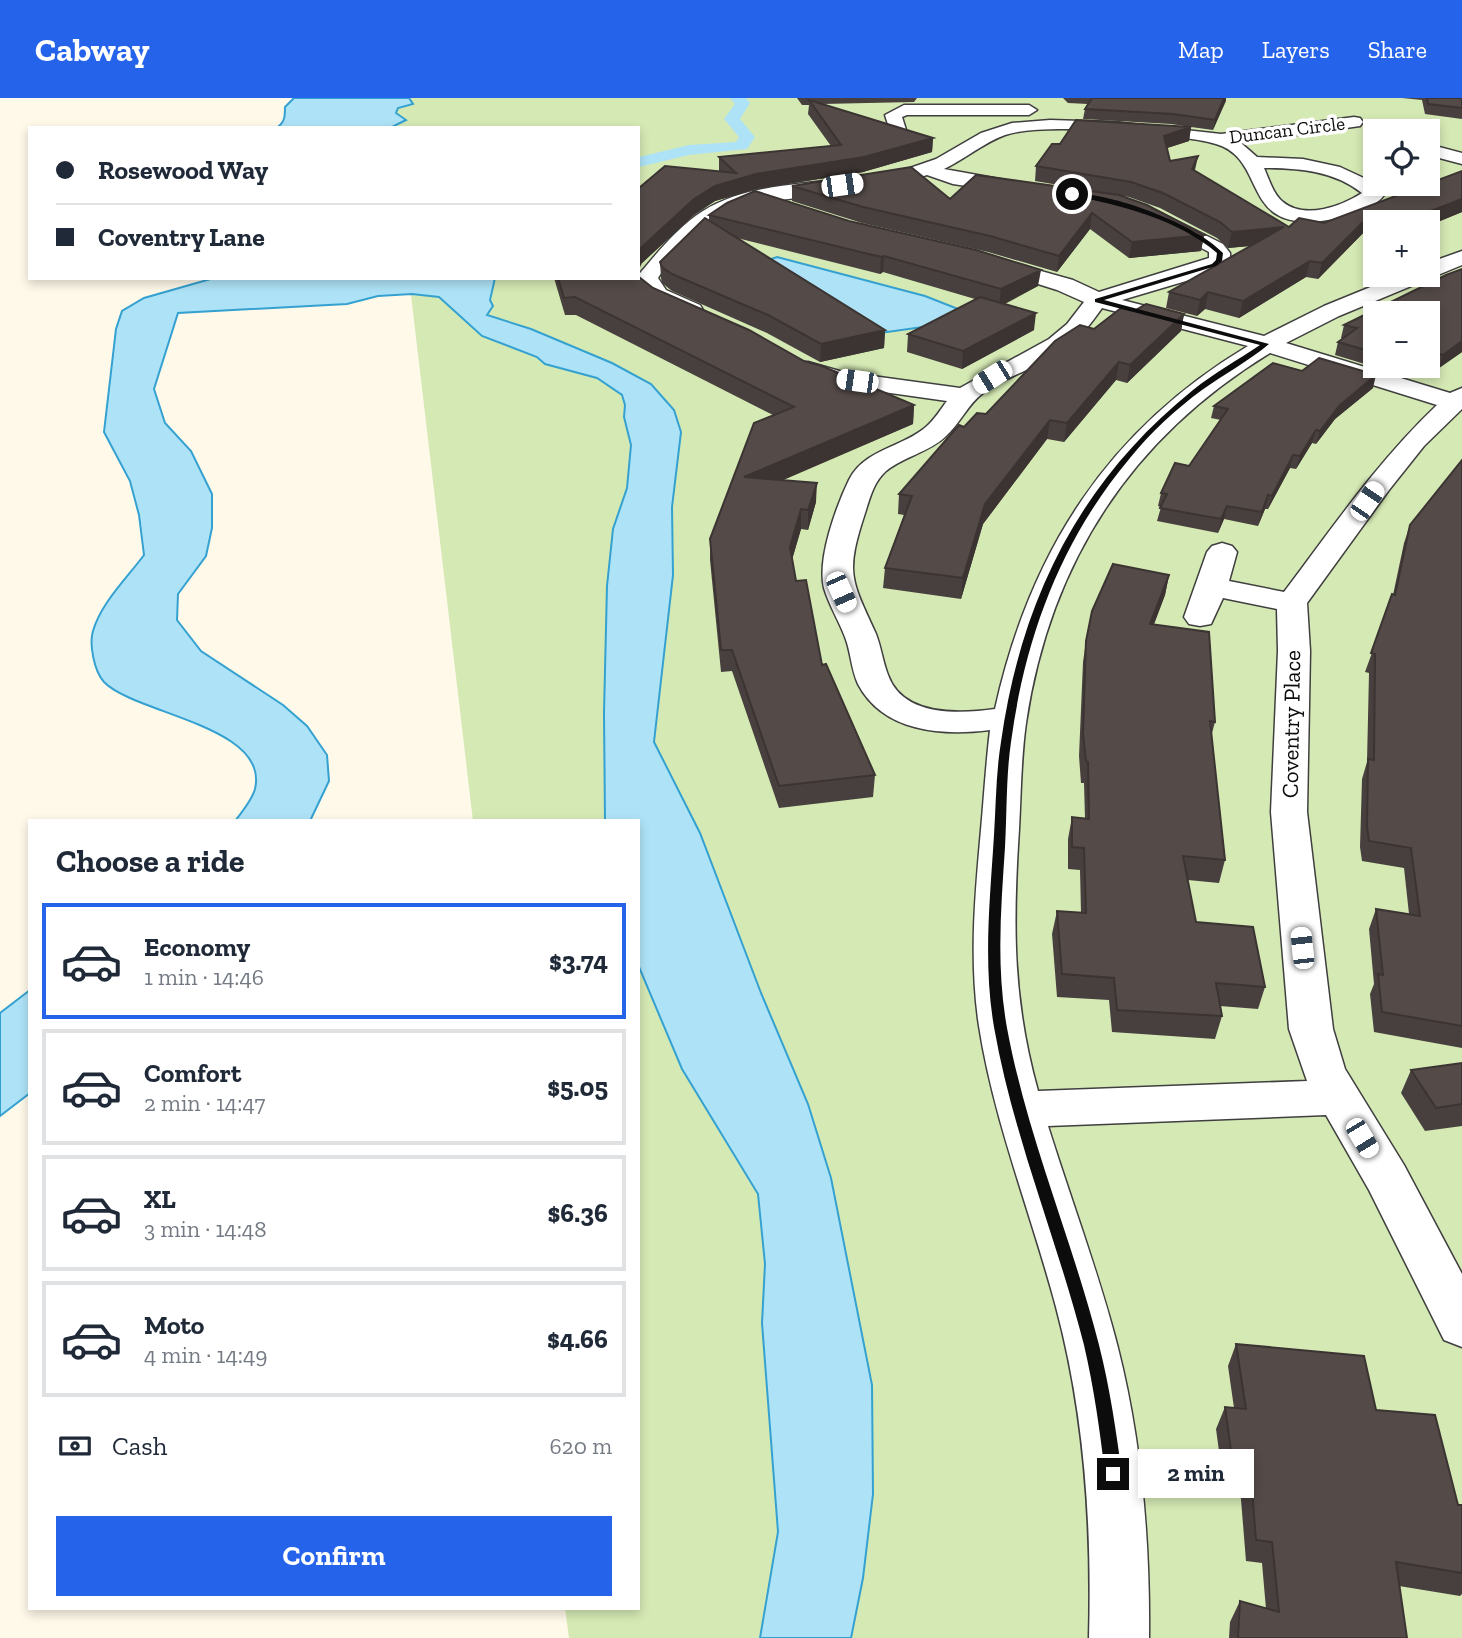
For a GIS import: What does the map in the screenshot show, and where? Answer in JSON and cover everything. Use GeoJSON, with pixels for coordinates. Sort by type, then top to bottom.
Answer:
{"type":"FeatureCollection","features":[{"type":"Feature","properties":{"kind":"street","name":"Duncan Circle"},"geometry":{"type":"LineString","coordinates":[[1142,130],[1223,132],[1360,124],[1321,108]]}},
{"type":"Feature","properties":{"kind":"street"},"geometry":{"type":"LineString","coordinates":[[898,132],[893,114],[904,110],[1041,110],[1104,117],[1142,130]]}},
{"type":"Feature","properties":{"kind":"street"},"geometry":{"type":"LineString","coordinates":[[1030,144],[1115,136],[1198,118],[1223,132]]}},
{"type":"Feature","properties":{"kind":"street"},"geometry":{"type":"LineString","coordinates":[[940,165],[982,137],[1004,130],[1044,126],[1115,136]]}},
{"type":"Feature","properties":{"kind":"street","name":"Duncan Circle"},"geometry":{"type":"LineString","coordinates":[[1223,132],[1254,162],[1270,199],[1280,210],[1309,215],[1347,210],[1375,194],[1360,181],[1303,162],[1254,162]]}},
{"type":"Feature","properties":{"kind":"street"},"geometry":{"type":"LineString","coordinates":[[1440,153],[1462,159]]}},
{"type":"Feature","properties":{"kind":"street"},"geometry":{"type":"LineString","coordinates":[[940,165],[953,178],[1046,191]]}},
{"type":"Feature","properties":{"kind":"street"},"geometry":{"type":"LineString","coordinates":[[898,176],[940,165],[1001,169]]}},
{"type":"Feature","properties":{"kind":"street"},"geometry":{"type":"LineString","coordinates":[[711,319],[656,293],[650,288],[647,278],[708,216],[733,204],[756,198],[862,182]]}},
{"type":"Feature","properties":{"kind":"street"},"geometry":{"type":"LineString","coordinates":[[756,198],[795,212]]}},
{"type":"Feature","properties":{"kind":"street"},"geometry":{"type":"LineString","coordinates":[[1009,716],[983,723],[939,721],[909,712],[886,698],[876,687],[864,644],[838,580],[839,559],[863,479],[878,464],[936,432],[964,397],[992,377],[1057,344],[1075,329],[1097,300],[1205,268],[1219,261],[1220,253],[1216,248],[1143,210]]}},
{"type":"Feature","properties":{"kind":"street"},"geometry":{"type":"LineString","coordinates":[[972,257],[1065,285],[1097,300],[1458,398],[1415,440],[1379,484],[1292,603],[1212,587]]}},
{"type":"Feature","properties":{"kind":"street"},"geometry":{"type":"LineString","coordinates":[[1440,266],[1462,257]]}},
{"type":"Feature","properties":{"kind":"street"},"geometry":{"type":"LineString","coordinates":[[1119,1638],[1117,1501],[1107,1420],[1091,1345],[1020,1109],[1001,1027],[992,951],[1009,716],[1027,638],[1047,583],[1071,535],[1098,492],[1129,454],[1162,420],[1198,389],[1266,344],[1335,309],[1389,287]]}},
{"type":"Feature","properties":{"kind":"street"},"geometry":{"type":"LineString","coordinates":[[786,356],[827,376],[964,397]]}},
{"type":"Feature","properties":{"kind":"street"},"geometry":{"type":"LineString","coordinates":[[1200,617],[1222,552]]}},
{"type":"Feature","properties":{"kind":"street","name":"Coventry Place"},"geometry":{"type":"LineString","coordinates":[[1292,603],[1294,651],[1289,811],[1311,1029],[1324,1071],[1337,1097],[1387,1179],[1462,1324]]}},
{"type":"Feature","properties":{"kind":"street"},"geometry":{"type":"LineString","coordinates":[[1020,1109],[1337,1097]]}},
{"type":"Feature","properties":{"kind":"green space"},"geometry":{"type":"Polygon","coordinates":[[[388,98],[1462,98],[1462,1638],[569,1638],[565,1610],[640,1610],[640,819],[473,819],[409,280],[640,280],[640,126],[391,126],[388,98]]]}},
{"type":"Feature","properties":{"kind":"water"},"geometry":{"type":"Polygon","coordinates":[[[294,98],[409,98],[413,104],[398,108],[396,113],[406,120],[394,126],[279,126],[285,116],[285,107],[294,98]]]}},
{"type":"Feature","properties":{"kind":"water"},"geometry":{"type":"Polygon","coordinates":[[[777,257],[925,296],[958,309],[930,326],[880,333],[759,263],[777,257]]]}},
{"type":"Feature","properties":{"kind":"water"},"geometry":{"type":"Polygon","coordinates":[[[207,280],[495,280],[490,300],[493,306],[487,315],[531,329],[612,363],[651,384],[674,410],[681,432],[672,507],[673,575],[654,742],[700,833],[761,993],[808,1104],[831,1178],[872,1385],[873,1494],[863,1578],[851,1638],[760,1638],[778,1532],[762,1323],[765,1264],[758,1194],[682,1069],[640,969],[640,819],[605,819],[607,586],[613,529],[627,488],[631,445],[622,395],[597,378],[545,364],[537,357],[482,336],[439,297],[412,294],[378,296],[347,304],[178,313],[154,389],[165,423],[191,451],[212,494],[212,528],[206,556],[178,594],[177,620],[201,651],[283,705],[307,726],[327,755],[329,781],[311,819],[236,819],[255,789],[254,768],[242,750],[222,736],[197,724],[120,693],[100,677],[93,657],[93,631],[102,611],[144,555],[139,515],[130,481],[104,432],[116,329],[122,311],[144,298],[207,280]]]}},
{"type":"Feature","properties":{"kind":"water"},"geometry":{"type":"Polygon","coordinates":[[[28,992],[28,1095],[0,1116],[0,1013],[28,992]]]}},
{"type":"Feature","properties":{"kind":"building"},"geometry":{"type":"Polygon","coordinates":[[[1092,98],[1224,98],[1215,120],[1173,114],[1085,109],[1092,98]]]}},
{"type":"Feature","properties":{"kind":"building"},"geometry":{"type":"Polygon","coordinates":[[[1427,98],[1462,98],[1462,108],[1428,104],[1427,98]]]}},
{"type":"Feature","properties":{"kind":"building"},"geometry":{"type":"Polygon","coordinates":[[[809,100],[933,138],[864,157],[756,174],[715,186],[694,199],[640,250],[640,187],[665,166],[736,173],[719,157],[841,145],[809,100]]]}},
{"type":"Feature","properties":{"kind":"building"},"geometry":{"type":"Polygon","coordinates":[[[1076,120],[1191,127],[1164,136],[1170,161],[1198,156],[1192,169],[1289,227],[1299,218],[1324,223],[1396,196],[1440,196],[1440,179],[1462,171],[1462,199],[1433,210],[1363,210],[1363,222],[1322,263],[1310,261],[1243,301],[1208,292],[1200,300],[1169,292],[1284,227],[1232,232],[1220,222],[1163,193],[1131,182],[1036,166],[1052,144],[1060,144],[1076,120]]]}},
{"type":"Feature","properties":{"kind":"building"},"geometry":{"type":"Polygon","coordinates":[[[911,167],[950,199],[976,175],[1119,195],[1147,205],[1204,235],[1132,242],[1092,213],[1059,256],[990,236],[863,207],[792,186],[911,167]]]}},
{"type":"Feature","properties":{"kind":"building"},"geometry":{"type":"Polygon","coordinates":[[[755,191],[849,221],[976,250],[1041,270],[1001,289],[884,256],[709,215],[727,203],[755,191]]]}},
{"type":"Feature","properties":{"kind":"building"},"geometry":{"type":"Polygon","coordinates":[[[705,218],[885,330],[821,344],[768,315],[672,274],[662,267],[660,262],[705,218]]]}},
{"type":"Feature","properties":{"kind":"building"},"geometry":{"type":"Polygon","coordinates":[[[1462,269],[1462,341],[1443,355],[1440,354],[1440,301],[1393,301],[1422,287],[1440,287],[1440,278],[1462,269]]]}},
{"type":"Feature","properties":{"kind":"building"},"geometry":{"type":"Polygon","coordinates":[[[640,278],[653,288],[749,330],[804,361],[914,405],[744,477],[817,483],[808,510],[801,509],[790,547],[796,581],[806,580],[822,665],[826,664],[875,775],[779,786],[732,650],[721,650],[710,539],[754,423],[794,407],[575,297],[564,298],[559,280],[640,280],[640,278]]]}},
{"type":"Feature","properties":{"kind":"building"},"geometry":{"type":"Polygon","coordinates":[[[980,297],[1036,313],[963,351],[908,334],[980,297]]]}},
{"type":"Feature","properties":{"kind":"building"},"geometry":{"type":"Polygon","coordinates":[[[1146,304],[1184,314],[1130,365],[1119,362],[1067,423],[1050,420],[985,504],[963,578],[885,568],[912,496],[899,494],[959,425],[964,427],[977,413],[986,414],[1055,341],[1080,325],[1094,329],[1121,308],[1134,311],[1146,304]]]}},
{"type":"Feature","properties":{"kind":"building"},"geometry":{"type":"Polygon","coordinates":[[[1363,316],[1363,349],[1338,342],[1357,328],[1344,325],[1363,316]]]}},
{"type":"Feature","properties":{"kind":"building"},"geometry":{"type":"Polygon","coordinates":[[[1319,358],[1363,371],[1363,378],[1372,378],[1339,406],[1320,431],[1316,430],[1300,456],[1293,455],[1272,496],[1268,495],[1262,512],[1227,506],[1221,519],[1160,508],[1167,494],[1161,493],[1175,463],[1189,466],[1228,409],[1214,406],[1273,363],[1302,371],[1319,358]]]}},
{"type":"Feature","properties":{"kind":"building"},"geometry":{"type":"Polygon","coordinates":[[[1462,460],[1462,1026],[1382,1012],[1378,974],[1383,975],[1376,909],[1420,916],[1411,848],[1369,841],[1367,827],[1368,759],[1374,760],[1375,654],[1371,653],[1392,594],[1395,595],[1410,525],[1462,460]]]}},
{"type":"Feature","properties":{"kind":"building"},"geometry":{"type":"Polygon","coordinates":[[[1113,564],[1169,575],[1150,624],[1209,632],[1215,722],[1210,721],[1225,860],[1183,856],[1196,922],[1253,927],[1265,987],[1216,983],[1222,1016],[1117,1010],[1114,978],[1062,974],[1057,911],[1086,913],[1084,848],[1072,847],[1072,817],[1089,819],[1088,762],[1083,734],[1086,641],[1092,611],[1113,564]]]}},
{"type":"Feature","properties":{"kind":"building"},"geometry":{"type":"Polygon","coordinates":[[[1462,1063],[1462,1104],[1436,1108],[1411,1070],[1462,1063]]]}},
{"type":"Feature","properties":{"kind":"building"},"geometry":{"type":"Polygon","coordinates":[[[1236,1344],[1364,1356],[1376,1410],[1435,1415],[1458,1505],[1462,1505],[1462,1573],[1396,1562],[1407,1638],[1238,1638],[1240,1601],[1279,1612],[1272,1542],[1256,1540],[1249,1453],[1231,1451],[1225,1407],[1246,1409],[1236,1344]]]}},
{"type":"Feature","properties":{"kind":"waterway"},"geometry":{"type":"LineString","coordinates":[[640,162],[689,150],[741,146],[747,137],[732,119],[743,103],[737,98]]}},
{"type":"Feature","properties":{"kind":"route"},"geometry":{"type":"LineString","coordinates":[[1072,194],[1133,206],[1209,244],[1220,253],[1219,261],[1214,265],[1097,300],[1266,344],[1198,389],[1162,420],[1098,492],[1071,535],[1047,583],[1027,638],[1009,716],[992,951],[1001,1027],[1020,1109],[1091,1345],[1107,1420],[1113,1474]]}}]}
